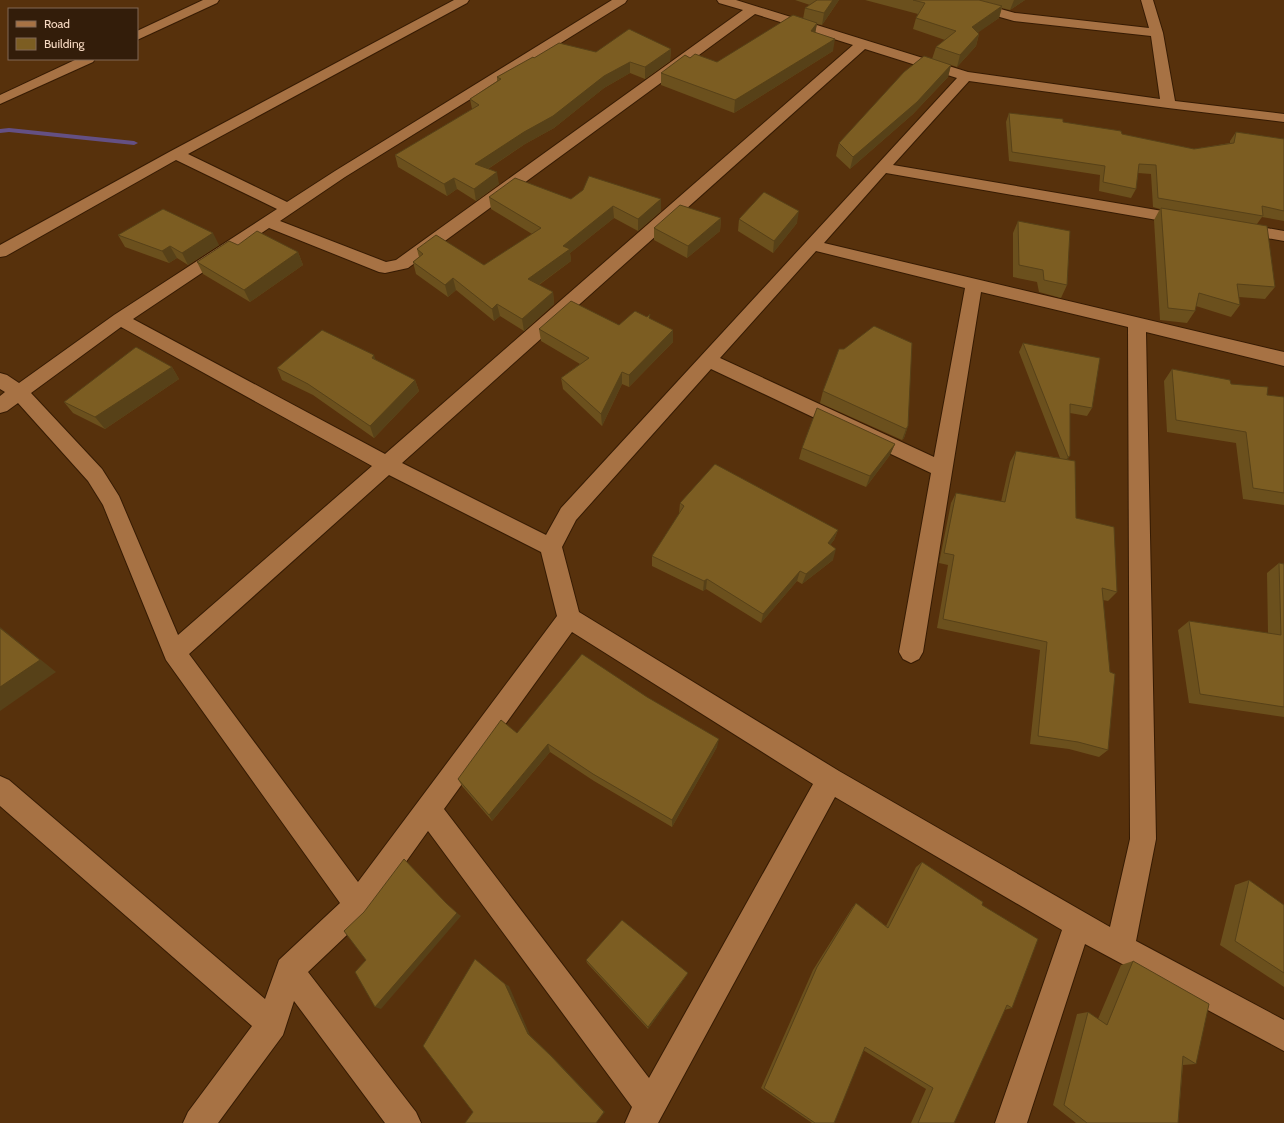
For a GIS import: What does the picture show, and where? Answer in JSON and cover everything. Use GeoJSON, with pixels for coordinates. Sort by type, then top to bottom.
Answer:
{"type":"FeatureCollection","features":[{"type":"Feature","properties":{"kind":"street"},"geometry":{"type":"LineString","coordinates":[[138,36],[213,0]]}},
{"type":"Feature","properties":{"kind":"street"},"geometry":{"type":"LineString","coordinates":[[0,252],[176,154],[463,0]]}},
{"type":"Feature","properties":{"kind":"street"},"geometry":{"type":"LineString","coordinates":[[0,406],[120,319],[288,208],[621,0]]}},
{"type":"Feature","properties":{"kind":"street"},"geometry":{"type":"LineString","coordinates":[[723,0],[966,76],[1168,104],[1284,118]]}},
{"type":"Feature","properties":{"kind":"street"},"geometry":{"type":"LineString","coordinates":[[954,0],[1014,17],[1157,33]]}},
{"type":"Feature","properties":{"kind":"street"},"geometry":{"type":"LineString","coordinates":[[1147,0],[1157,33],[1168,104]]}},
{"type":"Feature","properties":{"kind":"street"},"geometry":{"type":"LineString","coordinates":[[268,222],[385,268],[402,264],[752,10]]}},
{"type":"Feature","properties":{"kind":"street"},"geometry":{"type":"LineString","coordinates":[[174,653],[862,44]]}},
{"type":"Feature","properties":{"kind":"street"},"geometry":{"type":"LineString","coordinates":[[0,100],[86,60]]}},
{"type":"Feature","properties":{"kind":"street"},"geometry":{"type":"LineString","coordinates":[[966,76],[568,514],[551,547],[569,618],[830,780],[1120,948],[1284,1036]]}},
{"type":"Feature","properties":{"kind":"street"},"geometry":{"type":"LineString","coordinates":[[176,154],[288,208]]}},
{"type":"Feature","properties":{"kind":"street"},"geometry":{"type":"LineString","coordinates":[[882,168],[1197,222]]}},
{"type":"Feature","properties":{"kind":"street"},"geometry":{"type":"LineString","coordinates":[[1221,226],[1284,236]]}},
{"type":"Feature","properties":{"kind":"street"},"geometry":{"type":"LineString","coordinates":[[812,245],[1284,359]]}},
{"type":"Feature","properties":{"kind":"street"},"geometry":{"type":"LineString","coordinates":[[911,652],[974,284]]}},
{"type":"Feature","properties":{"kind":"street"},"geometry":{"type":"LineString","coordinates":[[120,319],[388,465],[551,547]]}},
{"type":"Feature","properties":{"kind":"street"},"geometry":{"type":"LineString","coordinates":[[1120,948],[1143,839],[1137,324]]}},
{"type":"Feature","properties":{"kind":"street"},"geometry":{"type":"LineString","coordinates":[[707,360],[942,469]]}},
{"type":"Feature","properties":{"kind":"street"},"geometry":{"type":"LineString","coordinates":[[0,380],[19,392],[95,475],[112,502],[174,653],[358,905]]}},
{"type":"Feature","properties":{"kind":"street"},"geometry":{"type":"LineString","coordinates":[[199,1123],[272,1024],[289,970],[358,905],[569,618]]}},
{"type":"Feature","properties":{"kind":"street"},"geometry":{"type":"LineString","coordinates":[[428,810],[646,1114],[830,780]]}},
{"type":"Feature","properties":{"kind":"street"},"geometry":{"type":"LineString","coordinates":[[0,789],[272,1024]]}},
{"type":"Feature","properties":{"kind":"street"},"geometry":{"type":"LineString","coordinates":[[1011,1123],[1078,923]]}},
{"type":"Feature","properties":{"kind":"street"},"geometry":{"type":"LineString","coordinates":[[289,970],[405,1123]]}},
{"type":"Feature","properties":{"kind":"building"},"geometry":{"type":"Polygon","coordinates":[[[817,0],[833,0],[824,13],[805,8],[817,0]]]}},
{"type":"Feature","properties":{"kind":"building"},"geometry":{"type":"Polygon","coordinates":[[[913,0],[979,0],[1002,6],[972,27],[979,34],[960,55],[936,47],[956,31],[916,18],[925,3],[913,0]]]}},
{"type":"Feature","properties":{"kind":"building"},"geometry":{"type":"Polygon","coordinates":[[[793,15],[817,23],[811,31],[835,39],[735,100],[661,73],[685,55],[690,58],[695,54],[717,62],[793,15]]]}},
{"type":"Feature","properties":{"kind":"building"},"geometry":{"type":"Polygon","coordinates":[[[629,29],[671,49],[645,67],[630,62],[604,76],[553,116],[524,132],[475,164],[497,172],[474,189],[454,178],[444,184],[395,155],[479,105],[470,99],[501,79],[497,77],[559,43],[596,52],[629,29]]]}},
{"type":"Feature","properties":{"kind":"building"},"geometry":{"type":"Polygon","coordinates":[[[924,56],[951,65],[917,102],[853,157],[839,143],[904,72],[924,56]]]}},
{"type":"Feature","properties":{"kind":"building"},"geometry":{"type":"Polygon","coordinates":[[[1009,113],[1063,119],[1063,122],[1121,131],[1122,134],[1194,149],[1234,143],[1236,132],[1284,139],[1284,211],[1262,206],[1263,216],[1158,198],[1156,165],[1139,164],[1136,189],[1103,182],[1105,166],[1012,152],[1009,113]]]}},
{"type":"Feature","properties":{"kind":"building"},"geometry":{"type":"Polygon","coordinates":[[[589,176],[661,199],[638,219],[613,206],[563,246],[570,249],[528,279],[553,292],[522,319],[497,304],[492,309],[453,278],[445,285],[413,262],[423,254],[417,249],[436,235],[484,265],[541,228],[489,197],[515,178],[571,199],[583,190],[589,176]]]}},
{"type":"Feature","properties":{"kind":"building"},"geometry":{"type":"Polygon","coordinates":[[[764,192],[799,211],[774,241],[739,219],[764,192]]]}},
{"type":"Feature","properties":{"kind":"building"},"geometry":{"type":"Polygon","coordinates":[[[680,205],[721,218],[688,246],[654,228],[680,205]]]}},
{"type":"Feature","properties":{"kind":"building"},"geometry":{"type":"Polygon","coordinates":[[[1161,208],[1267,226],[1275,287],[1237,284],[1240,305],[1199,293],[1195,311],[1168,308],[1161,208]]]}},
{"type":"Feature","properties":{"kind":"building"},"geometry":{"type":"Polygon","coordinates":[[[163,209],[213,233],[182,253],[170,246],[162,251],[118,235],[163,209]]]}},
{"type":"Feature","properties":{"kind":"building"},"geometry":{"type":"Polygon","coordinates":[[[1018,221],[1070,231],[1067,285],[1044,280],[1043,270],[1019,265],[1018,221]]]}},
{"type":"Feature","properties":{"kind":"building"},"geometry":{"type":"Polygon","coordinates":[[[257,231],[298,252],[244,290],[197,262],[229,241],[238,245],[257,231]]]}},
{"type":"Feature","properties":{"kind":"building"},"geometry":{"type":"Polygon","coordinates":[[[571,301],[619,325],[635,311],[647,317],[650,314],[649,318],[673,330],[629,375],[622,372],[601,414],[561,378],[589,358],[539,329],[571,301]]]}},
{"type":"Feature","properties":{"kind":"building"},"geometry":{"type":"Polygon","coordinates":[[[874,326],[912,343],[908,426],[906,429],[823,391],[839,349],[844,349],[874,326]]]}},
{"type":"Feature","properties":{"kind":"building"},"geometry":{"type":"Polygon","coordinates":[[[322,330],[374,355],[372,358],[415,380],[370,426],[308,384],[277,368],[322,330]]]}},
{"type":"Feature","properties":{"kind":"building"},"geometry":{"type":"Polygon","coordinates":[[[1023,343],[1100,358],[1092,408],[1070,404],[1070,456],[1068,457],[1023,343]]]}},
{"type":"Feature","properties":{"kind":"building"},"geometry":{"type":"Polygon","coordinates":[[[136,347],[172,367],[95,417],[64,402],[136,347]]]}},
{"type":"Feature","properties":{"kind":"building"},"geometry":{"type":"Polygon","coordinates":[[[1172,369],[1230,380],[1231,384],[1268,387],[1267,395],[1284,397],[1284,493],[1253,488],[1246,432],[1176,420],[1172,369]]]}},
{"type":"Feature","properties":{"kind":"building"},"geometry":{"type":"Polygon","coordinates":[[[817,408],[895,444],[870,476],[802,448],[817,408]]]}},
{"type":"Feature","properties":{"kind":"building"},"geometry":{"type":"Polygon","coordinates":[[[1016,451],[1075,461],[1076,518],[1114,527],[1117,592],[1102,588],[1110,672],[1115,674],[1108,750],[1078,742],[1038,736],[1047,642],[943,619],[954,555],[944,553],[956,493],[1005,502],[1016,451]]]}},
{"type":"Feature","properties":{"kind":"building"},"geometry":{"type":"Polygon","coordinates":[[[715,464],[838,530],[828,543],[836,549],[806,574],[800,571],[763,614],[707,579],[704,581],[652,556],[684,506],[680,503],[715,464]]]}},
{"type":"Feature","properties":{"kind":"building"},"geometry":{"type":"Polygon","coordinates":[[[1279,563],[1284,564],[1284,707],[1200,694],[1189,621],[1281,635],[1279,563]]]}},
{"type":"Feature","properties":{"kind":"building"},"geometry":{"type":"Polygon","coordinates":[[[0,628],[40,660],[0,687],[0,628]]]}},
{"type":"Feature","properties":{"kind":"building"},"geometry":{"type":"Polygon","coordinates":[[[582,654],[647,697],[719,739],[672,820],[593,774],[548,744],[489,815],[458,779],[501,720],[517,733],[582,654]]]}},
{"type":"Feature","properties":{"kind":"building"},"geometry":{"type":"Polygon","coordinates":[[[404,859],[457,913],[375,1007],[355,972],[366,960],[344,931],[364,912],[404,859]]]}},
{"type":"Feature","properties":{"kind":"building"},"geometry":{"type":"Polygon","coordinates":[[[922,862],[983,902],[982,905],[1038,939],[1012,1008],[1007,1005],[954,1123],[918,1123],[933,1088],[865,1047],[834,1123],[815,1123],[764,1088],[817,967],[856,903],[888,928],[922,862]]]}},
{"type":"Feature","properties":{"kind":"building"},"geometry":{"type":"Polygon","coordinates":[[[1249,880],[1284,905],[1284,973],[1235,941],[1249,880]]]}},
{"type":"Feature","properties":{"kind":"building"},"geometry":{"type":"Polygon","coordinates":[[[622,920],[688,973],[648,1027],[586,960],[622,920]]]}},
{"type":"Feature","properties":{"kind":"building"},"geometry":{"type":"Polygon","coordinates":[[[475,959],[505,984],[528,1034],[604,1112],[596,1123],[465,1123],[473,1112],[423,1046],[475,959]]]}},
{"type":"Feature","properties":{"kind":"building"},"geometry":{"type":"Polygon","coordinates":[[[1133,961],[1209,1004],[1196,1064],[1183,1056],[1178,1123],[1087,1123],[1064,1105],[1088,1012],[1107,1025],[1133,961]]]}},
{"type":"Feature","properties":{"kind":"waterway"},"geometry":{"type":"LineString","coordinates":[[0,131],[9,130],[134,143]]}}]}
